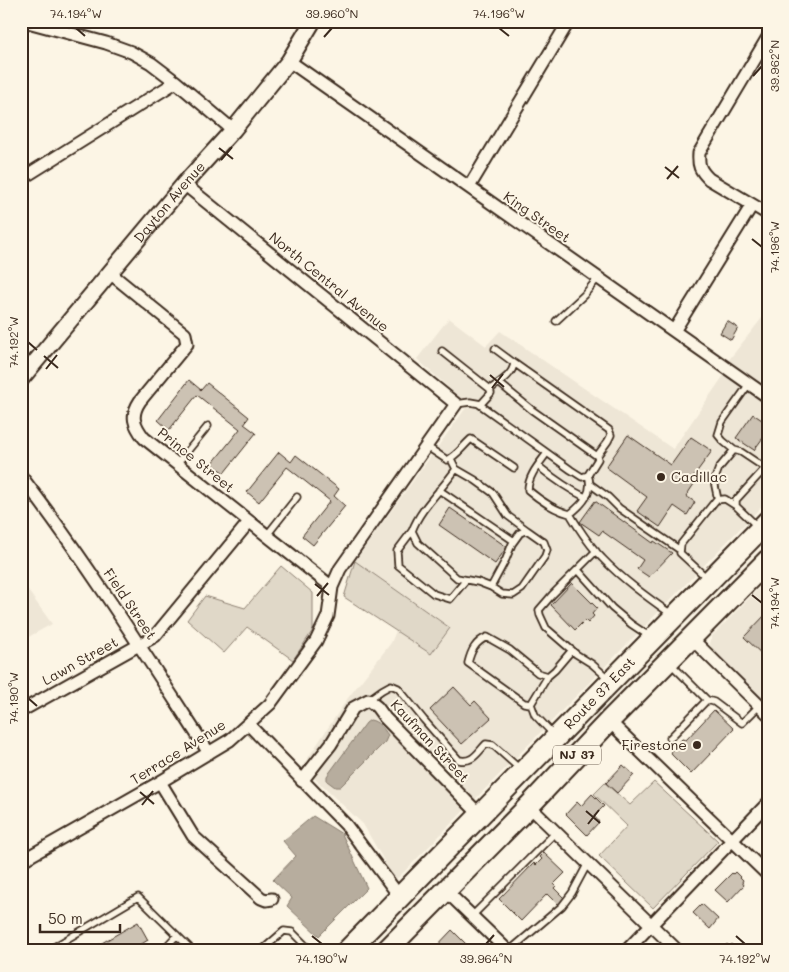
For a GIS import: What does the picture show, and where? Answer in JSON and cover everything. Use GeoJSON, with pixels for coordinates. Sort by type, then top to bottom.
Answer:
{"type":"FeatureCollection","features":[{"type":"Feature","properties":{"kind":"highway","name":"Route 37 East"},"geometry":{"type":"LineString","coordinates":[[347,951],[764,525]]}},
{"type":"Feature","properties":{"kind":"highway","name":"Route 37 East"},"geometry":{"type":"LineString","coordinates":[[386,951],[768,560]]}},
{"type":"Feature","properties":{"kind":"street"},"geometry":{"type":"LineString","coordinates":[[24,21],[41,23],[130,52],[176,82],[233,130]]}},
{"type":"Feature","properties":{"kind":"street","name":"Dayton Avenue"},"geometry":{"type":"LineString","coordinates":[[21,379],[184,184],[233,130],[289,61],[313,21]]}},
{"type":"Feature","properties":{"kind":"street"},"geometry":{"type":"LineString","coordinates":[[469,188],[569,21]]}},
{"type":"Feature","properties":{"kind":"street"},"geometry":{"type":"LineString","coordinates":[[768,37],[699,153],[699,163],[702,171],[709,179],[768,214]]}},
{"type":"Feature","properties":{"kind":"street","name":"King Street"},"geometry":{"type":"LineString","coordinates":[[289,61],[767,395]]}},
{"type":"Feature","properties":{"kind":"street"},"geometry":{"type":"LineString","coordinates":[[21,178],[176,82]]}},
{"type":"Feature","properties":{"kind":"street","name":"North Central Avenue"},"geometry":{"type":"LineString","coordinates":[[184,184],[456,404]]}},
{"type":"Feature","properties":{"kind":"street"},"geometry":{"type":"LineString","coordinates":[[674,331],[752,205]]}},
{"type":"Feature","properties":{"kind":"street","name":"Prince Street"},"geometry":{"type":"LineString","coordinates":[[110,273],[185,334],[187,344],[135,409],[134,419],[137,429],[144,438],[332,588]]}},
{"type":"Feature","properties":{"kind":"street","name":"Terrace Avenue"},"geometry":{"type":"LineString","coordinates":[[21,861],[230,740],[270,704],[316,641],[328,616],[332,588],[340,569],[456,404]]}},
{"type":"Feature","properties":{"kind":"street","name":"Field Street"},"geometry":{"type":"LineString","coordinates":[[21,476],[140,645],[209,753]]}},
{"type":"Feature","properties":{"kind":"street","name":"Lawn Street"},"geometry":{"type":"LineString","coordinates":[[21,711],[155,636],[249,522]]}},
{"type":"Feature","properties":{"kind":"street"},"geometry":{"type":"LineString","coordinates":[[691,638],[764,710]]}},
{"type":"Feature","properties":{"kind":"street"},"geometry":{"type":"LineString","coordinates":[[302,780],[331,744],[353,708],[368,700]]}},
{"type":"Feature","properties":{"kind":"street","name":"Kaufman Street"},"geometry":{"type":"LineString","coordinates":[[368,700],[377,707],[385,718],[480,815]]}},
{"type":"Feature","properties":{"kind":"street"},"geometry":{"type":"LineString","coordinates":[[609,721],[768,875]]}},
{"type":"Feature","properties":{"kind":"street"},"geometry":{"type":"LineString","coordinates":[[248,724],[346,825],[400,897]]}},
{"type":"Feature","properties":{"kind":"street"},"geometry":{"type":"LineString","coordinates":[[160,782],[193,836],[261,898],[266,900],[272,899]]}},
{"type":"Feature","properties":{"kind":"street"},"geometry":{"type":"LineString","coordinates":[[626,951],[768,803]]}},
{"type":"Feature","properties":{"kind":"street"},"geometry":{"type":"LineString","coordinates":[[529,806],[678,951]]}},
{"type":"Feature","properties":{"kind":"street"},"geometry":{"type":"LineString","coordinates":[[445,890],[508,951]]}},
{"type":"Feature","properties":{"kind":"lane"},"geometry":{"type":"LineString","coordinates":[[556,321],[584,295],[598,278]]}},
{"type":"Feature","properties":{"kind":"lane"},"geometry":{"type":"LineString","coordinates":[[456,404],[470,402],[479,404],[571,470],[582,477],[588,475],[598,459],[597,456],[611,435],[609,430],[495,349]]}},
{"type":"Feature","properties":{"kind":"lane"},"geometry":{"type":"LineString","coordinates":[[442,352],[490,389],[492,393],[479,404]]}},
{"type":"Feature","properties":{"kind":"lane"},"geometry":{"type":"LineString","coordinates":[[490,389],[514,370],[514,363]]}},
{"type":"Feature","properties":{"kind":"lane"},"geometry":{"type":"LineString","coordinates":[[499,383],[532,410],[597,456]]}},
{"type":"Feature","properties":{"kind":"lane"},"geometry":{"type":"LineString","coordinates":[[736,506],[736,500],[766,466],[734,450],[718,435],[722,422],[749,384]]}},
{"type":"Feature","properties":{"kind":"lane"},"geometry":{"type":"LineString","coordinates":[[177,464],[208,426]]}},
{"type":"Feature","properties":{"kind":"lane"},"geometry":{"type":"LineString","coordinates":[[426,446],[447,460],[451,459],[471,439],[514,468]]}},
{"type":"Feature","properties":{"kind":"lane"},"geometry":{"type":"LineString","coordinates":[[718,500],[714,481],[719,468],[734,450]]}},
{"type":"Feature","properties":{"kind":"lane"},"geometry":{"type":"LineString","coordinates":[[547,453],[531,477],[528,490],[548,506],[570,514],[596,551],[618,574],[675,616]]}},
{"type":"Feature","properties":{"kind":"lane"},"geometry":{"type":"LineString","coordinates":[[412,531],[418,543],[457,578],[478,582],[502,594],[513,595],[522,589],[545,556],[547,550],[544,542],[508,516],[493,493],[456,469],[451,459]]}},
{"type":"Feature","properties":{"kind":"lane"},"geometry":{"type":"LineString","coordinates":[[538,466],[573,492],[586,497]]}},
{"type":"Feature","properties":{"kind":"lane"},"geometry":{"type":"LineString","coordinates":[[456,469],[423,510],[412,531],[397,551],[398,565],[434,594],[450,599],[466,580]]}},
{"type":"Feature","properties":{"kind":"lane"},"geometry":{"type":"LineString","coordinates":[[570,514],[590,492],[591,482],[588,475]]}},
{"type":"Feature","properties":{"kind":"lane"},"geometry":{"type":"LineString","coordinates":[[590,484],[619,508],[680,550],[680,553],[709,581]]}},
{"type":"Feature","properties":{"kind":"lane"},"geometry":{"type":"LineString","coordinates":[[439,490],[514,541]]}},
{"type":"Feature","properties":{"kind":"lane"},"geometry":{"type":"LineString","coordinates":[[267,535],[298,497]]}},
{"type":"Feature","properties":{"kind":"lane"},"geometry":{"type":"LineString","coordinates":[[680,550],[681,544],[716,500],[725,499],[764,525]]}},
{"type":"Feature","properties":{"kind":"lane"},"geometry":{"type":"LineString","coordinates":[[491,587],[514,541],[520,533],[527,530]]}},
{"type":"Feature","properties":{"kind":"lane"},"geometry":{"type":"LineString","coordinates":[[596,551],[539,610],[546,628],[611,681]]}},
{"type":"Feature","properties":{"kind":"lane"},"geometry":{"type":"LineString","coordinates":[[578,570],[612,608],[653,639]]}},
{"type":"Feature","properties":{"kind":"lane"},"geometry":{"type":"LineString","coordinates":[[531,704],[524,703],[468,663],[470,653],[476,645],[487,637],[510,650],[538,673],[548,676]]}},
{"type":"Feature","properties":{"kind":"lane"},"geometry":{"type":"LineString","coordinates":[[531,704],[548,676],[572,650]]}},
{"type":"Feature","properties":{"kind":"lane"},"geometry":{"type":"LineString","coordinates":[[668,662],[707,700],[714,702],[742,723],[764,710]]}},
{"type":"Feature","properties":{"kind":"lane"},"geometry":{"type":"LineString","coordinates":[[368,700],[391,685],[398,688],[459,760],[466,762],[472,759],[486,744],[493,745],[523,771]]}},
{"type":"Feature","properties":{"kind":"lane"},"geometry":{"type":"LineString","coordinates":[[670,738],[707,700]]}},
{"type":"Feature","properties":{"kind":"lane"},"geometry":{"type":"LineString","coordinates":[[531,704],[536,715],[556,737]]}},
{"type":"Feature","properties":{"kind":"lane"},"geometry":{"type":"LineString","coordinates":[[472,916],[556,832]]}},
{"type":"Feature","properties":{"kind":"lane"},"geometry":{"type":"LineString","coordinates":[[508,951],[562,906],[572,893],[588,863]]}},
{"type":"Feature","properties":{"kind":"lane"},"geometry":{"type":"LineString","coordinates":[[47,951],[138,897],[193,951]]}},
{"type":"Feature","properties":{"kind":"lane"},"geometry":{"type":"LineString","coordinates":[[262,951],[284,931],[292,932],[311,951]]}},
{"type":"Feature","properties":{"kind":"lane"},"geometry":{"type":"LineString","coordinates":[[162,951],[177,935]]}},
{"type":"Feature","properties":{"kind":"shaded area"},"geometry":{"type":"Polygon","coordinates":[[[449,318],[486,346],[500,331],[673,449],[724,375],[768,404],[768,500],[395,880],[363,824],[302,767],[348,698],[391,643],[396,631],[431,654],[450,628],[355,561],[468,405],[417,359],[449,318]]]}},
{"type":"Feature","properties":{"kind":"shaded area"},"geometry":{"type":"Polygon","coordinates":[[[762,318],[768,319],[768,388],[728,361],[762,318]]]}},
{"type":"Feature","properties":{"kind":"shaded area"},"geometry":{"type":"Polygon","coordinates":[[[355,561],[450,628],[431,654],[344,597],[355,561]]]}},
{"type":"Feature","properties":{"kind":"shaded area"},"geometry":{"type":"Polygon","coordinates":[[[281,566],[313,593],[313,630],[293,660],[247,627],[224,653],[187,620],[205,596],[245,608],[281,566]]]}},
{"type":"Feature","properties":{"kind":"shaded area"},"geometry":{"type":"Polygon","coordinates":[[[768,579],[768,704],[713,650],[710,644],[712,636],[768,579]]]}},
{"type":"Feature","properties":{"kind":"shaded area"},"geometry":{"type":"Polygon","coordinates":[[[21,581],[52,624],[21,641],[21,581]]]}},
{"type":"Feature","properties":{"kind":"shaded area"},"geometry":{"type":"Polygon","coordinates":[[[370,720],[378,723],[388,735],[385,742],[340,787],[335,787],[327,781],[327,776],[370,720]]]}},
{"type":"Feature","properties":{"kind":"shaded area"},"geometry":{"type":"Polygon","coordinates":[[[654,782],[718,841],[653,908],[599,856],[627,826],[594,794],[605,783],[630,805],[654,782]]]}},
{"type":"Feature","properties":{"kind":"shaded area"},"geometry":{"type":"Polygon","coordinates":[[[313,816],[342,834],[367,888],[319,936],[287,906],[292,898],[273,880],[296,856],[283,841],[313,816]]]}},
{"type":"Feature","properties":{"kind":"building"},"geometry":{"type":"Polygon","coordinates":[[[727,321],[738,328],[731,340],[720,333],[727,321]]]}},
{"type":"Feature","properties":{"kind":"building"},"geometry":{"type":"Polygon","coordinates":[[[189,380],[201,390],[207,383],[249,417],[244,424],[256,433],[224,473],[212,464],[240,429],[197,395],[169,430],[158,420],[189,380]]]}},
{"type":"Feature","properties":{"kind":"building"},"geometry":{"type":"Polygon","coordinates":[[[753,414],[768,424],[768,431],[754,450],[736,438],[753,414]]]}},
{"type":"Feature","properties":{"kind":"building"},"geometry":{"type":"Polygon","coordinates":[[[628,435],[671,465],[691,437],[712,451],[690,481],[694,484],[686,496],[695,502],[687,515],[674,506],[660,527],[637,511],[647,497],[606,467],[628,435]]]}},
{"type":"Feature","properties":{"kind":"building"},"geometry":{"type":"Polygon","coordinates":[[[279,452],[291,462],[296,455],[339,489],[334,496],[345,506],[313,545],[302,536],[330,501],[287,467],[259,502],[247,492],[279,452]]]}},
{"type":"Feature","properties":{"kind":"building"},"geometry":{"type":"Polygon","coordinates":[[[595,501],[653,543],[654,541],[672,553],[649,577],[637,569],[643,560],[602,531],[599,535],[580,522],[595,501]]]}},
{"type":"Feature","properties":{"kind":"building"},"geometry":{"type":"Polygon","coordinates":[[[450,508],[507,547],[495,564],[439,525],[450,508]]]}},
{"type":"Feature","properties":{"kind":"building"},"geometry":{"type":"Polygon","coordinates":[[[572,583],[597,608],[592,614],[594,616],[588,623],[585,620],[575,630],[551,605],[572,583]]]}},
{"type":"Feature","properties":{"kind":"building"},"geometry":{"type":"Polygon","coordinates":[[[768,612],[768,660],[744,637],[768,612]]]}},
{"type":"Feature","properties":{"kind":"building"},"geometry":{"type":"Polygon","coordinates":[[[454,687],[471,705],[475,701],[491,718],[462,744],[430,710],[454,687]]]}},
{"type":"Feature","properties":{"kind":"building","name":"Firestone"},"geometry":{"type":"Polygon","coordinates":[[[714,710],[734,729],[691,774],[672,755],[671,751],[682,739],[686,740],[714,710]]]}},
{"type":"Feature","properties":{"kind":"building"},"geometry":{"type":"Polygon","coordinates":[[[623,765],[634,775],[617,793],[606,783],[623,765]]]}},
{"type":"Feature","properties":{"kind":"building"},"geometry":{"type":"Polygon","coordinates":[[[592,794],[604,806],[594,816],[599,822],[587,835],[566,814],[577,802],[581,806],[592,794]]]}},
{"type":"Feature","properties":{"kind":"building"},"geometry":{"type":"Polygon","coordinates":[[[544,853],[565,873],[554,884],[556,886],[554,888],[565,899],[559,906],[547,894],[521,921],[499,899],[534,863],[536,865],[542,859],[540,857],[544,853]]]}},
{"type":"Feature","properties":{"kind":"building"},"geometry":{"type":"Polygon","coordinates":[[[735,872],[743,880],[744,885],[728,902],[715,890],[735,872]]]}},
{"type":"Feature","properties":{"kind":"building"},"geometry":{"type":"Polygon","coordinates":[[[702,904],[718,919],[710,929],[693,913],[702,904]]]}},
{"type":"Feature","properties":{"kind":"building"},"geometry":{"type":"Polygon","coordinates":[[[138,922],[148,940],[130,951],[88,951],[138,922]]]}},
{"type":"Feature","properties":{"kind":"building"},"geometry":{"type":"Polygon","coordinates":[[[452,930],[473,951],[432,951],[452,930]]]}},
{"type":"Feature","properties":{"kind":"building"},"geometry":{"type":"Polygon","coordinates":[[[727,944],[729,946],[731,944],[738,951],[723,951],[727,944]]]}},
{"type":"Feature","properties":{"kind":"place","name":"Cadillac"},"geometry":{"type":"Point","coordinates":[661,477]}},
{"type":"Feature","properties":{"kind":"place","name":"Firestone"},"geometry":{"type":"Point","coordinates":[697,745]}}]}
